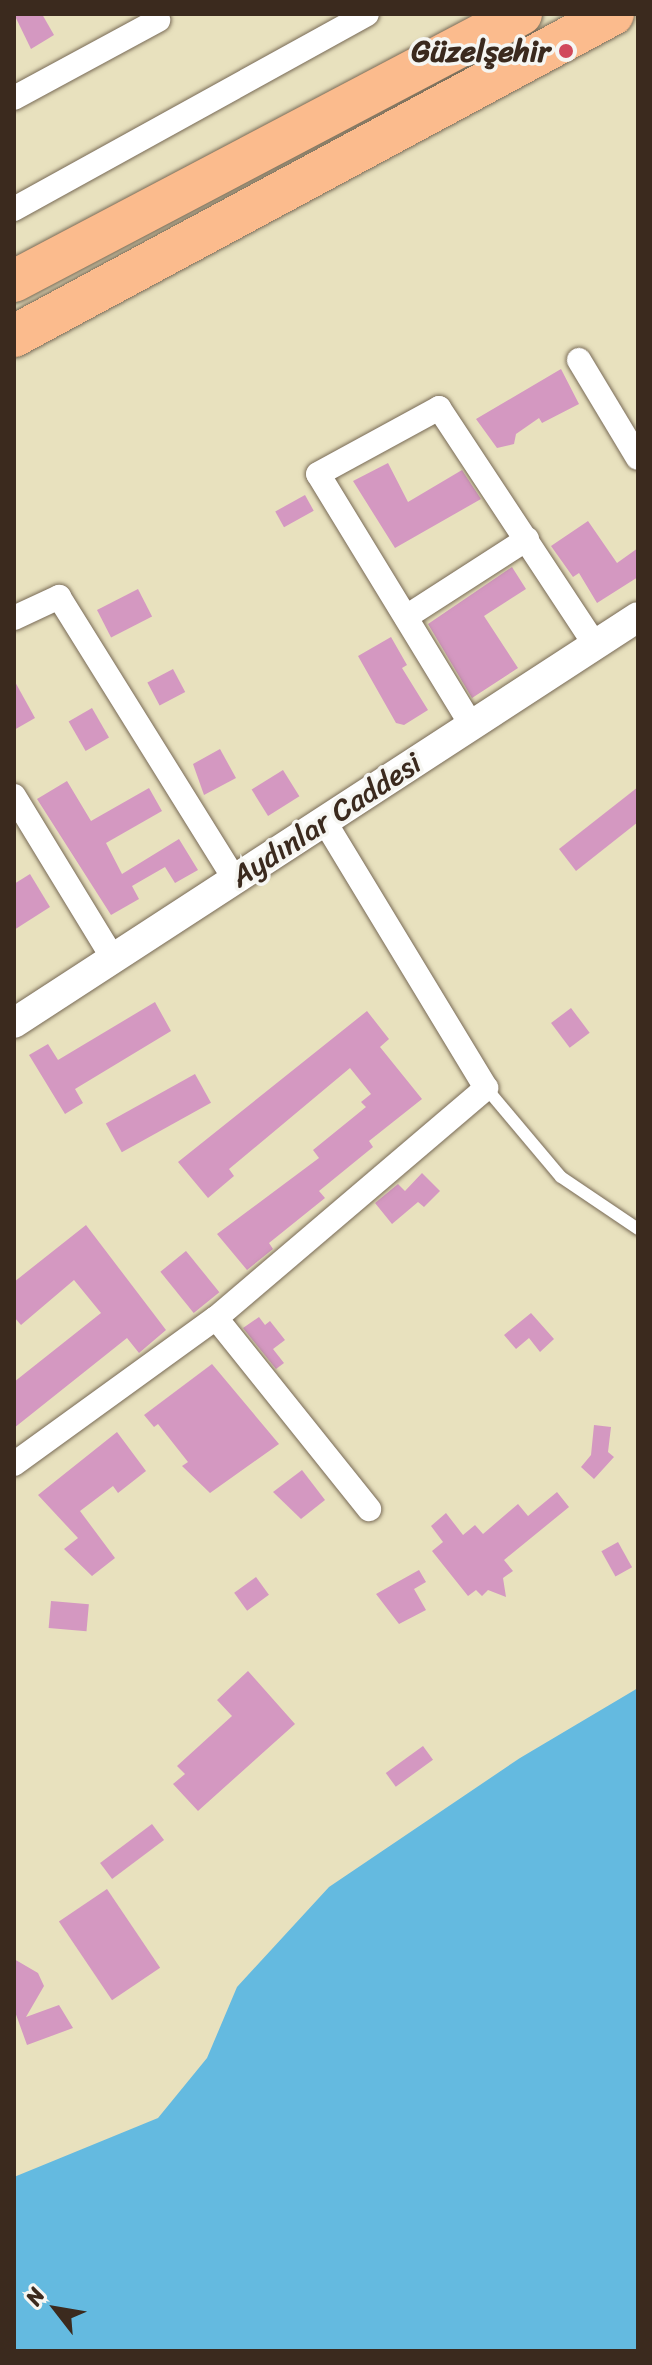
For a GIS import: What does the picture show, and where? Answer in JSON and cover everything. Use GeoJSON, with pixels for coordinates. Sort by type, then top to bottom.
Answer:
{"type":"FeatureCollection","features":[{"type":"Feature","properties":{"kind":"highway"},"geometry":{"type":"LineString","coordinates":[[14,281],[521,14]]}},
{"type":"Feature","properties":{"kind":"highway"},"geometry":{"type":"LineString","coordinates":[[14,336],[613,14]]}},
{"type":"Feature","properties":{"kind":"street"},"geometry":{"type":"LineString","coordinates":[[14,209],[367,14]]}},
{"type":"Feature","properties":{"kind":"street"},"geometry":{"type":"LineString","coordinates":[[14,98],[154,16]]}},
{"type":"Feature","properties":{"kind":"street"},"geometry":{"type":"LineString","coordinates":[[579,360],[638,458]]}},
{"type":"Feature","properties":{"kind":"street"},"geometry":{"type":"LineString","coordinates":[[472,726],[318,474],[439,408],[595,645]]}},
{"type":"Feature","properties":{"kind":"street"},"geometry":{"type":"LineString","coordinates":[[406,617],[527,539]]}},
{"type":"Feature","properties":{"kind":"street"},"geometry":{"type":"LineString","coordinates":[[14,618],[59,597],[234,878]]}},
{"type":"Feature","properties":{"kind":"street","name":"Aydınlar Caddesi"},"geometry":{"type":"LineString","coordinates":[[14,1023],[638,617]]}},
{"type":"Feature","properties":{"kind":"street"},"geometry":{"type":"LineString","coordinates":[[14,796],[114,960]]}},
{"type":"Feature","properties":{"kind":"street"},"geometry":{"type":"LineString","coordinates":[[14,1464],[216,1318],[486,1088],[324,821]]}},
{"type":"Feature","properties":{"kind":"street"},"geometry":{"type":"LineString","coordinates":[[216,1318],[369,1509]]}},
{"type":"Feature","properties":{"kind":"lane"},"geometry":{"type":"LineString","coordinates":[[486,1088],[561,1177],[638,1229]]}},
{"type":"Feature","properties":{"kind":"water"},"geometry":{"type":"Polygon","coordinates":[[[638,1688],[638,2351],[14,2351],[14,2177],[158,2118],[207,2058],[237,1987],[329,1887],[520,1758],[638,1688]]]}},
{"type":"Feature","properties":{"kind":"building"},"geometry":{"type":"Polygon","coordinates":[[[14,14],[42,14],[54,35],[31,49],[14,14]]]}},
{"type":"Feature","properties":{"kind":"building"},"geometry":{"type":"Polygon","coordinates":[[[561,369],[579,404],[542,423],[539,418],[516,434],[514,444],[497,448],[476,419],[561,369]]]}},
{"type":"Feature","properties":{"kind":"building"},"geometry":{"type":"Polygon","coordinates":[[[388,463],[408,502],[462,470],[481,499],[395,548],[353,481],[388,463]]]}},
{"type":"Feature","properties":{"kind":"building"},"geometry":{"type":"Polygon","coordinates":[[[305,495],[314,511],[284,527],[275,511],[305,495]]]}},
{"type":"Feature","properties":{"kind":"building"},"geometry":{"type":"Polygon","coordinates":[[[588,521],[617,563],[638,548],[638,577],[597,603],[579,573],[573,577],[551,546],[588,521]]]}},
{"type":"Feature","properties":{"kind":"building"},"geometry":{"type":"Polygon","coordinates":[[[512,567],[526,589],[484,616],[518,668],[472,698],[428,624],[512,567]]]}},
{"type":"Feature","properties":{"kind":"building"},"geometry":{"type":"Polygon","coordinates":[[[138,589],[152,617],[111,638],[97,610],[138,589]]]}},
{"type":"Feature","properties":{"kind":"building"},"geometry":{"type":"Polygon","coordinates":[[[391,637],[407,665],[402,668],[428,710],[404,725],[396,723],[358,656],[391,637]]]}},
{"type":"Feature","properties":{"kind":"building"},"geometry":{"type":"Polygon","coordinates":[[[173,669],[185,692],[160,706],[147,683],[173,669]]]}},
{"type":"Feature","properties":{"kind":"building"},"geometry":{"type":"Polygon","coordinates":[[[14,680],[35,718],[14,730],[14,680]]]}},
{"type":"Feature","properties":{"kind":"building"},"geometry":{"type":"Polygon","coordinates":[[[92,708],[109,737],[86,751],[69,722],[92,708]]]}},
{"type":"Feature","properties":{"kind":"building"},"geometry":{"type":"Polygon","coordinates":[[[220,749],[236,778],[204,795],[193,764],[220,749]]]}},
{"type":"Feature","properties":{"kind":"building"},"geometry":{"type":"Polygon","coordinates":[[[283,770],[299,796],[268,816],[252,790],[283,770]]]}},
{"type":"Feature","properties":{"kind":"building"},"geometry":{"type":"Polygon","coordinates":[[[67,781],[91,821],[149,788],[162,811],[106,843],[122,874],[179,839],[198,870],[175,883],[165,867],[132,886],[139,899],[111,915],[37,799],[67,781]]]}},
{"type":"Feature","properties":{"kind":"building"},"geometry":{"type":"Polygon","coordinates":[[[638,787],[638,822],[576,871],[559,849],[638,787]]]}},
{"type":"Feature","properties":{"kind":"building"},"geometry":{"type":"Polygon","coordinates":[[[30,874],[50,907],[14,930],[14,884],[30,874]]]}},
{"type":"Feature","properties":{"kind":"building"},"geometry":{"type":"Polygon","coordinates":[[[155,1002],[171,1031],[75,1089],[83,1103],[65,1114],[29,1055],[48,1044],[58,1060],[155,1002]]]}},
{"type":"Feature","properties":{"kind":"building"},"geometry":{"type":"Polygon","coordinates":[[[571,1008],[590,1033],[570,1048],[551,1023],[571,1008]]]}},
{"type":"Feature","properties":{"kind":"building"},"geometry":{"type":"Polygon","coordinates":[[[367,1011],[389,1039],[380,1047],[422,1099],[369,1141],[373,1147],[319,1191],[325,1198],[269,1243],[273,1249],[247,1270],[217,1234],[319,1158],[313,1150],[366,1107],[361,1102],[371,1094],[350,1068],[229,1169],[234,1176],[208,1198],[178,1162],[367,1011]]]}},
{"type":"Feature","properties":{"kind":"building"},"geometry":{"type":"Polygon","coordinates":[[[195,1074],[211,1103],[122,1152],[106,1123],[195,1074]]]}},
{"type":"Feature","properties":{"kind":"building"},"geometry":{"type":"Polygon","coordinates":[[[422,1173],[440,1191],[424,1207],[418,1202],[392,1224],[375,1203],[398,1184],[405,1191],[422,1173]]]}},
{"type":"Feature","properties":{"kind":"building"},"geometry":{"type":"Polygon","coordinates":[[[86,1225],[166,1330],[139,1353],[127,1338],[14,1428],[14,1382],[101,1313],[74,1280],[21,1325],[14,1317],[14,1282],[86,1225]]]}},
{"type":"Feature","properties":{"kind":"building"},"geometry":{"type":"Polygon","coordinates":[[[186,1251],[219,1292],[194,1313],[160,1272],[186,1251]]]}},
{"type":"Feature","properties":{"kind":"building"},"geometry":{"type":"Polygon","coordinates":[[[531,1313],[554,1339],[540,1352],[529,1338],[516,1349],[504,1335],[531,1313]]]}},
{"type":"Feature","properties":{"kind":"building"},"geometry":{"type":"Polygon","coordinates":[[[259,1317],[265,1325],[270,1321],[285,1340],[273,1349],[284,1363],[276,1369],[243,1328],[259,1317]]]}},
{"type":"Feature","properties":{"kind":"building"},"geometry":{"type":"Polygon","coordinates":[[[212,1364],[279,1444],[210,1493],[182,1466],[188,1462],[158,1424],[154,1427],[144,1415],[212,1364]]]}},
{"type":"Feature","properties":{"kind":"building"},"geometry":{"type":"Polygon","coordinates":[[[594,1425],[611,1427],[608,1452],[614,1457],[594,1479],[581,1467],[591,1455],[594,1425]]]}},
{"type":"Feature","properties":{"kind":"building"},"geometry":{"type":"Polygon","coordinates":[[[117,1432],[146,1471],[118,1493],[113,1486],[80,1511],[115,1558],[92,1576],[64,1549],[78,1538],[38,1495],[117,1432]]]}},
{"type":"Feature","properties":{"kind":"building"},"geometry":{"type":"Polygon","coordinates":[[[302,1470],[325,1500],[301,1519],[273,1492],[302,1470]]]}},
{"type":"Feature","properties":{"kind":"building"},"geometry":{"type":"Polygon","coordinates":[[[557,1492],[569,1507],[504,1560],[513,1571],[503,1578],[506,1597],[488,1590],[482,1596],[476,1590],[468,1596],[432,1551],[443,1542],[431,1526],[446,1513],[463,1535],[475,1525],[483,1534],[518,1504],[528,1516],[557,1492]]]}},
{"type":"Feature","properties":{"kind":"building"},"geometry":{"type":"Polygon","coordinates":[[[618,1542],[632,1567],[615,1577],[601,1551],[618,1542]]]}},
{"type":"Feature","properties":{"kind":"building"},"geometry":{"type":"Polygon","coordinates":[[[419,1570],[426,1582],[414,1589],[426,1610],[399,1624],[376,1594],[419,1570]]]}},
{"type":"Feature","properties":{"kind":"building"},"geometry":{"type":"Polygon","coordinates":[[[256,1577],[269,1595],[247,1611],[234,1593],[256,1577]]]}},
{"type":"Feature","properties":{"kind":"building"},"geometry":{"type":"Polygon","coordinates":[[[51,1601],[89,1604],[87,1631],[49,1628],[51,1601]]]}},
{"type":"Feature","properties":{"kind":"building"},"geometry":{"type":"Polygon","coordinates":[[[248,1671],[295,1724],[198,1811],[173,1784],[185,1774],[177,1766],[232,1716],[217,1700],[248,1671]]]}},
{"type":"Feature","properties":{"kind":"building"},"geometry":{"type":"Polygon","coordinates":[[[423,1746],[433,1760],[396,1787],[386,1773],[423,1746]]]}},
{"type":"Feature","properties":{"kind":"building"},"geometry":{"type":"Polygon","coordinates":[[[152,1824],[164,1840],[112,1879],[100,1863],[152,1824]]]}},
{"type":"Feature","properties":{"kind":"building"},"geometry":{"type":"Polygon","coordinates":[[[107,1889],[160,1968],[112,2000],[59,1921],[107,1889]]]}},
{"type":"Feature","properties":{"kind":"building"},"geometry":{"type":"Polygon","coordinates":[[[14,1959],[38,1973],[44,1986],[26,2017],[59,2005],[73,2028],[27,2045],[14,2009],[14,1959]]]}},
{"type":"Feature","properties":{"kind":"place","name":"Güzelşehir"},"geometry":{"type":"Point","coordinates":[566,51]}}]}
